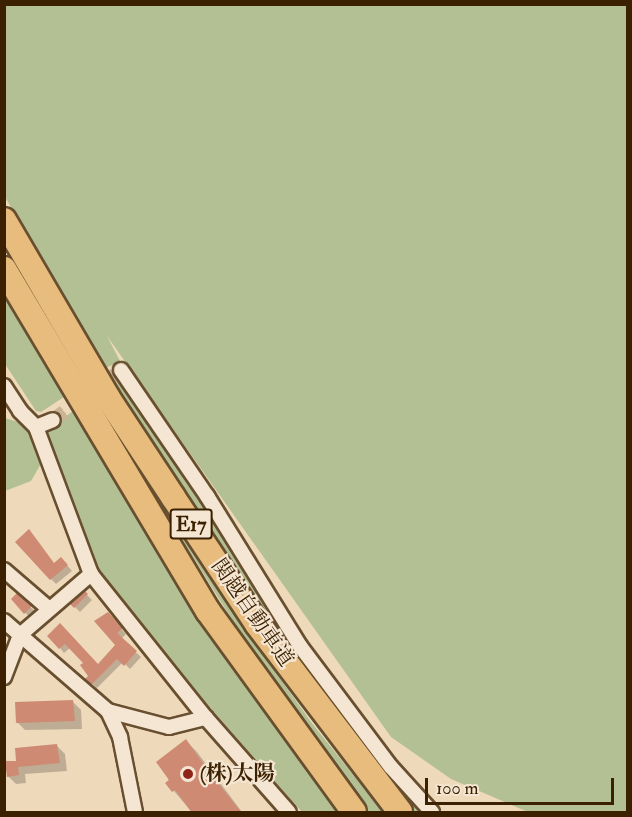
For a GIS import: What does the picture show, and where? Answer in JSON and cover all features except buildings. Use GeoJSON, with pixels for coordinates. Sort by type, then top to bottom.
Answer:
{"type":"FeatureCollection","features":[{"type":"Feature","properties":{"kind":"highway","name":"関越自動車道"},"geometry":{"type":"LineString","coordinates":[[4,220],[108,398],[257,624],[400,813]]}},
{"type":"Feature","properties":{"kind":"highway","name":"関越自動車道"},"geometry":{"type":"LineString","coordinates":[[4,269],[208,612],[354,813]]}},
{"type":"Feature","properties":{"kind":"street"},"geometry":{"type":"LineString","coordinates":[[121,370],[207,496],[300,646],[391,767],[432,813]]}},
{"type":"Feature","properties":{"kind":"street"},"geometry":{"type":"LineString","coordinates":[[4,386],[20,411],[36,427],[91,573],[206,718],[289,813]]}},
{"type":"Feature","properties":{"kind":"street"},"geometry":{"type":"LineString","coordinates":[[36,427],[53,420]]}},
{"type":"Feature","properties":{"kind":"street"},"geometry":{"type":"LineString","coordinates":[[4,570],[48,608]]}},
{"type":"Feature","properties":{"kind":"street"},"geometry":{"type":"LineString","coordinates":[[4,677],[20,634],[91,573]]}},
{"type":"Feature","properties":{"kind":"street"},"geometry":{"type":"LineString","coordinates":[[4,621],[108,711],[120,737],[135,813]]}},
{"type":"Feature","properties":{"kind":"street"},"geometry":{"type":"LineString","coordinates":[[108,711],[169,727],[206,718]]}},
{"type":"Feature","properties":{"kind":"green space"},"geometry":{"type":"Polygon","coordinates":[[[4,5],[627,5],[627,812],[528,812],[451,779],[391,737],[107,336],[120,361],[106,368],[5,197],[4,5]]]}},
{"type":"Feature","properties":{"kind":"green space"},"geometry":{"type":"Polygon","coordinates":[[[5,295],[64,397],[41,412],[36,411],[5,364],[5,295]]]}},
{"type":"Feature","properties":{"kind":"green space"},"geometry":{"type":"Polygon","coordinates":[[[121,374],[173,452],[181,475],[299,646],[427,812],[414,812],[306,675],[179,489],[113,379],[121,374]]]}},
{"type":"Feature","properties":{"kind":"green space"},"geometry":{"type":"Polygon","coordinates":[[[94,398],[233,612],[311,722],[383,812],[368,812],[259,663],[94,398]]]}},
{"type":"Feature","properties":{"kind":"green space"},"geometry":{"type":"Polygon","coordinates":[[[73,411],[155,547],[256,700],[337,812],[302,812],[208,705],[96,565],[44,432],[73,411]]]}},
{"type":"Feature","properties":{"kind":"green space"},"geometry":{"type":"Polygon","coordinates":[[[5,418],[18,422],[35,440],[42,462],[31,481],[5,491],[5,418]]]}},
{"type":"Feature","properties":{"kind":"tunnel"},"geometry":{"type":"LineString","coordinates":[[53,420],[121,370]]}},
{"type":"Feature","properties":{"kind":"place","name":"(株)太陽"},"geometry":{"type":"Point","coordinates":[188,774]}}]}
